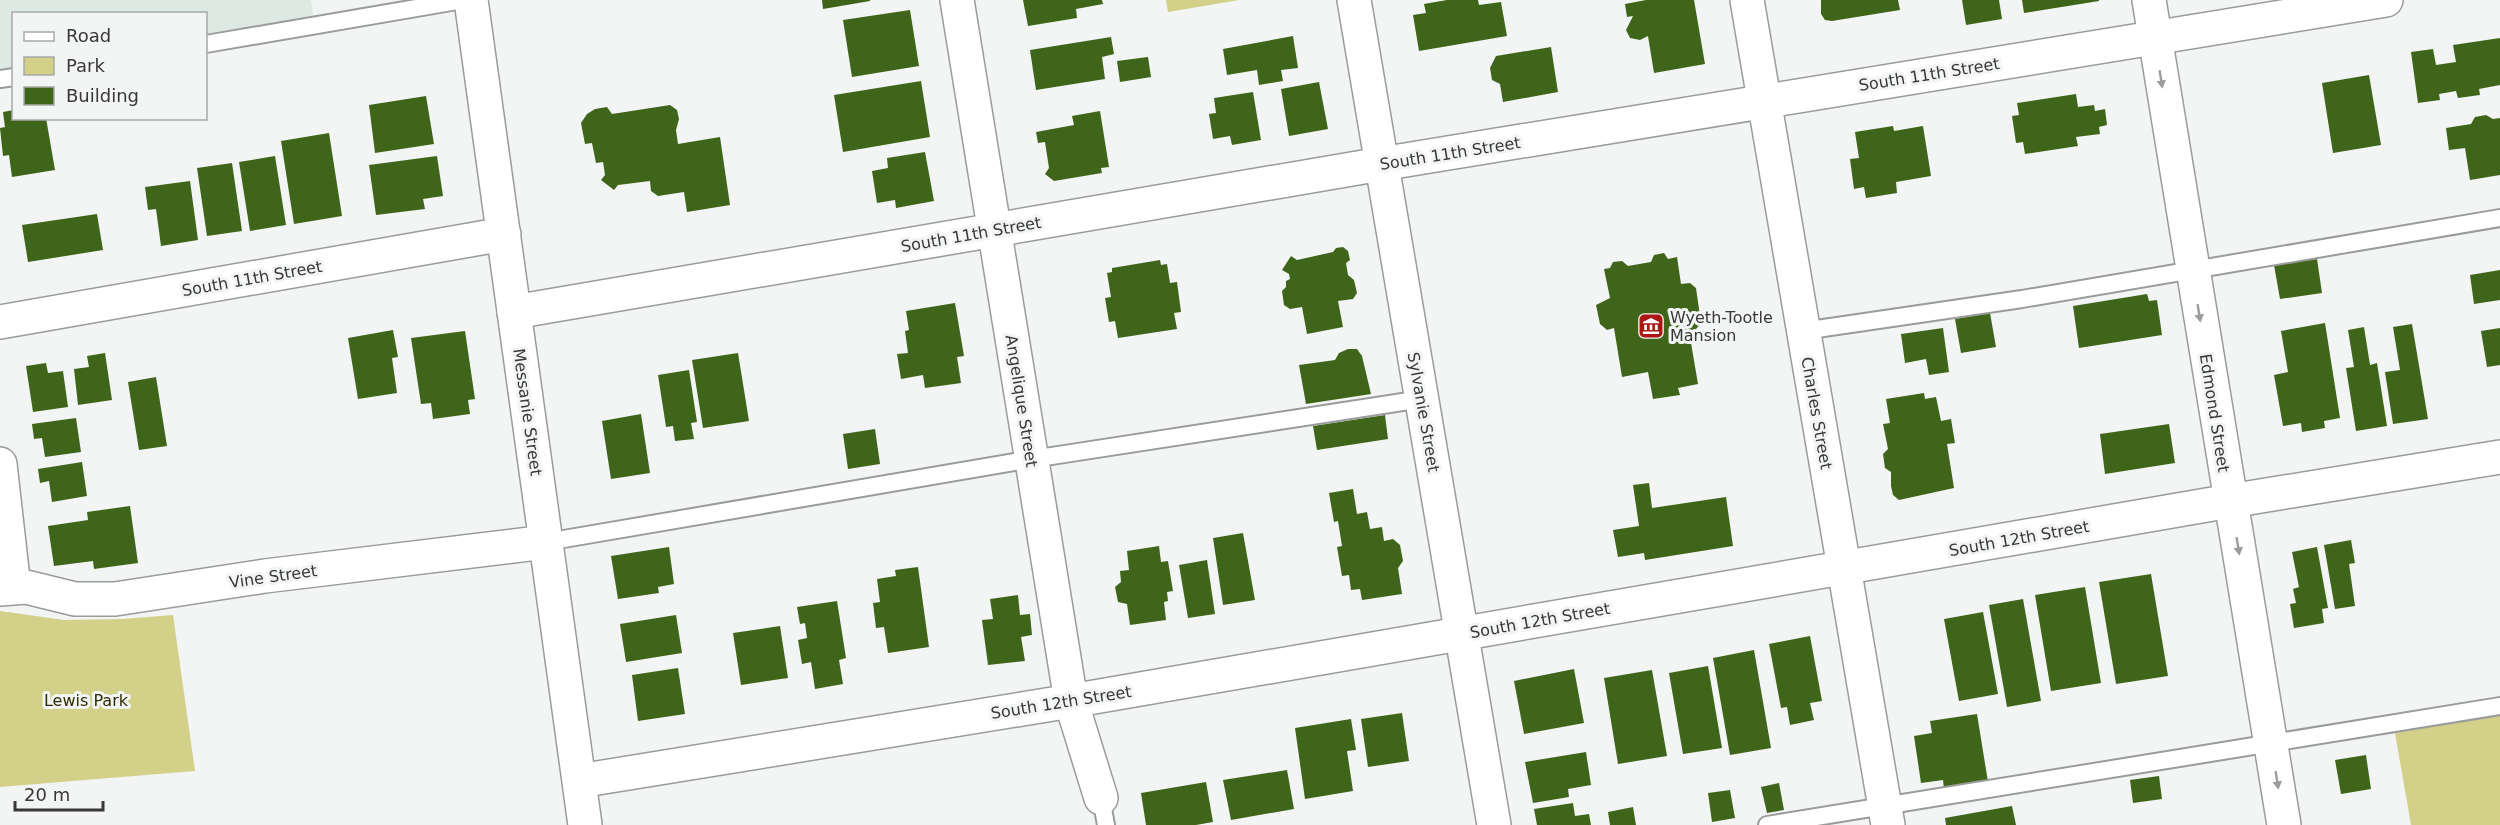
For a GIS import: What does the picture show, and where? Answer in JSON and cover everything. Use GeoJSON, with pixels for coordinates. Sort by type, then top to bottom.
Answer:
{"type":"FeatureCollection","features":[{"type":"Feature","properties":{"kind":"street","name":"Messanie Street"},"geometry":{"type":"LineString","coordinates":[[471,0],[585,825]]}},
{"type":"Feature","properties":{"kind":"street","name":"Angelique Street"},"geometry":{"type":"LineString","coordinates":[[957,0],[1071,701],[1103,811]]}},
{"type":"Feature","properties":{"kind":"street","name":"Sylvanie Street"},"geometry":{"type":"LineString","coordinates":[[1354,0],[1494,825]]}},
{"type":"Feature","properties":{"kind":"street","name":"Charles Street"},"geometry":{"type":"LineString","coordinates":[[1747,0],[1886,815]]}},
{"type":"Feature","properties":{"kind":"street","name":"Edmond Street"},"geometry":{"type":"LineString","coordinates":[[2149,0],[2284,825]]}},
{"type":"Feature","properties":{"kind":"street","name":"South 11th Street"},"geometry":{"type":"LineString","coordinates":[[514,312],[1382,164],[2386,0]]}},
{"type":"Feature","properties":{"kind":"street","name":"South 11th Street"},"geometry":{"type":"LineString","coordinates":[[0,322],[504,234]]}},
{"type":"Feature","properties":{"kind":"street","name":"South 12th Street"},"geometry":{"type":"LineString","coordinates":[[579,781],[1071,701],[2230,501],[2500,457]]}},
{"type":"Feature","properties":{"kind":"street"},"geometry":{"type":"LineString","coordinates":[[0,464],[7,589]]}},
{"type":"Feature","properties":{"kind":"street","name":"Vine Street"},"geometry":{"type":"LineString","coordinates":[[7,589],[26,587],[75,599],[115,599],[265,576],[546,542]]}},
{"type":"Feature","properties":{"kind":"lane"},"geometry":{"type":"LineString","coordinates":[[207,44],[463,0]]}},
{"type":"Feature","properties":{"kind":"lane"},"geometry":{"type":"LineString","coordinates":[[1803,331],[2022,299],[2500,218]]}},
{"type":"Feature","properties":{"kind":"lane"},"geometry":{"type":"LineString","coordinates":[[546,542],[1032,459],[1422,399]]}},
{"type":"Feature","properties":{"kind":"lane"},"geometry":{"type":"LineString","coordinates":[[1767,825],[1886,815],[2500,706]]}},
{"type":"Feature","properties":{"kind":"shaded area"},"geometry":{"type":"Polygon","coordinates":[[[0,0],[311,0],[314,22],[207,39],[207,12],[12,12],[12,70],[0,72],[0,0]]]}},
{"type":"Feature","properties":{"kind":"green space"},"geometry":{"type":"Polygon","coordinates":[[[1166,0],[1239,0],[1168,12],[1166,0]]]}},
{"type":"Feature","properties":{"kind":"green space","name":"Lewis Park"},"geometry":{"type":"Polygon","coordinates":[[[0,611],[64,620],[173,615],[195,771],[0,787],[0,611]]]}},
{"type":"Feature","properties":{"kind":"green space"},"geometry":{"type":"Polygon","coordinates":[[[2500,715],[2500,825],[2411,825],[2395,733],[2500,715]]]}},
{"type":"Feature","properties":{"kind":"building"},"geometry":{"type":"Polygon","coordinates":[[[822,0],[870,0],[870,1],[823,9],[822,0]]]}},
{"type":"Feature","properties":{"kind":"building"},"geometry":{"type":"Polygon","coordinates":[[[1023,0],[1102,0],[1103,4],[1076,9],[1077,18],[1028,26],[1023,0]]]}},
{"type":"Feature","properties":{"kind":"building"},"geometry":{"type":"Polygon","coordinates":[[[1447,0],[1478,0],[1479,5],[1501,2],[1507,36],[1419,51],[1413,15],[1426,13],[1424,4],[1447,0]]]}},
{"type":"Feature","properties":{"kind":"building"},"geometry":{"type":"Polygon","coordinates":[[[1646,0],[1694,0],[1705,64],[1654,73],[1648,36],[1640,40],[1630,38],[1626,30],[1633,16],[1627,17],[1625,4],[1646,0]]]}},
{"type":"Feature","properties":{"kind":"building"},"geometry":{"type":"Polygon","coordinates":[[[1821,0],[1898,0],[1900,10],[1832,21],[1825,20],[1821,14],[1821,0]]]}},
{"type":"Feature","properties":{"kind":"building"},"geometry":{"type":"Polygon","coordinates":[[[1962,0],[1999,0],[2002,19],[1966,25],[1962,0]]]}},
{"type":"Feature","properties":{"kind":"building"},"geometry":{"type":"Polygon","coordinates":[[[2022,0],[2099,0],[2099,1],[2024,13],[2022,0]]]}},
{"type":"Feature","properties":{"kind":"building"},"geometry":{"type":"Polygon","coordinates":[[[910,10],[919,66],[852,77],[843,20],[910,10]]]}},
{"type":"Feature","properties":{"kind":"building"},"geometry":{"type":"Polygon","coordinates":[[[1293,36],[1298,68],[1281,70],[1283,81],[1259,85],[1257,70],[1227,75],[1223,49],[1293,36]]]}},
{"type":"Feature","properties":{"kind":"building"},"geometry":{"type":"Polygon","coordinates":[[[1111,37],[1114,54],[1102,57],[1105,79],[1036,90],[1030,50],[1111,37]]]}},
{"type":"Feature","properties":{"kind":"building"},"geometry":{"type":"Polygon","coordinates":[[[2500,38],[2500,85],[2479,89],[2480,95],[2458,98],[2456,91],[2439,94],[2440,100],[2418,103],[2411,52],[2433,49],[2436,65],[2456,62],[2453,45],[2500,38]]]}},
{"type":"Feature","properties":{"kind":"building"},"geometry":{"type":"Polygon","coordinates":[[[1551,47],[1558,92],[1503,102],[1500,84],[1492,80],[1490,68],[1496,56],[1551,47]]]}},
{"type":"Feature","properties":{"kind":"building"},"geometry":{"type":"Polygon","coordinates":[[[1148,57],[1151,77],[1120,82],[1117,61],[1148,57]]]}},
{"type":"Feature","properties":{"kind":"building"},"geometry":{"type":"Polygon","coordinates":[[[2369,75],[2381,145],[2333,153],[2322,83],[2369,75]]]}},
{"type":"Feature","properties":{"kind":"building"},"geometry":{"type":"Polygon","coordinates":[[[921,81],[930,137],[843,152],[834,95],[921,81]]]}},
{"type":"Feature","properties":{"kind":"building"},"geometry":{"type":"Polygon","coordinates":[[[1319,82],[1328,129],[1289,136],[1281,89],[1319,82]]]}},
{"type":"Feature","properties":{"kind":"building"},"geometry":{"type":"Polygon","coordinates":[[[1253,92],[1261,140],[1232,145],[1230,136],[1213,139],[1209,114],[1216,113],[1214,98],[1253,92]]]}},
{"type":"Feature","properties":{"kind":"building"},"geometry":{"type":"Polygon","coordinates":[[[2076,94],[2078,107],[2094,105],[2095,111],[2105,109],[2107,125],[2099,127],[2100,134],[2076,137],[2078,146],[2025,154],[2023,142],[2016,143],[2012,116],[2019,115],[2017,103],[2076,94]]]}},
{"type":"Feature","properties":{"kind":"building"},"geometry":{"type":"Polygon","coordinates":[[[426,96],[434,144],[375,153],[369,105],[426,96]]]}},
{"type":"Feature","properties":{"kind":"building"},"geometry":{"type":"Polygon","coordinates":[[[670,105],[677,110],[679,119],[676,130],[678,144],[720,137],[730,205],[687,212],[684,192],[658,196],[651,191],[650,181],[618,185],[614,190],[601,180],[605,175],[603,162],[596,163],[592,143],[585,144],[581,123],[587,114],[595,109],[607,107],[612,114],[670,105]]]}},
{"type":"Feature","properties":{"kind":"building"},"geometry":{"type":"Polygon","coordinates":[[[12,110],[12,120],[46,120],[55,170],[12,177],[9,155],[3,156],[0,128],[5,127],[3,112],[12,110]]]}},
{"type":"Feature","properties":{"kind":"building"},"geometry":{"type":"Polygon","coordinates":[[[1100,111],[1109,167],[1101,168],[1102,173],[1054,181],[1045,174],[1049,168],[1045,142],[1038,143],[1036,132],[1074,125],[1072,116],[1100,111]]]}},
{"type":"Feature","properties":{"kind":"building"},"geometry":{"type":"Polygon","coordinates":[[[2486,115],[2493,119],[2500,118],[2500,175],[2470,180],[2465,148],[2449,150],[2446,128],[2471,124],[2475,117],[2486,115]]]}},
{"type":"Feature","properties":{"kind":"building"},"geometry":{"type":"Polygon","coordinates":[[[1893,126],[1894,131],[1923,126],[1931,176],[1896,182],[1897,193],[1866,198],[1864,187],[1854,189],[1850,159],[1859,158],[1855,132],[1893,126]]]}},
{"type":"Feature","properties":{"kind":"building"},"geometry":{"type":"Polygon","coordinates":[[[329,133],[342,216],[294,224],[281,141],[329,133]]]}},
{"type":"Feature","properties":{"kind":"building"},"geometry":{"type":"Polygon","coordinates":[[[925,152],[934,201],[896,208],[895,200],[877,203],[872,171],[888,168],[887,158],[925,152]]]}},
{"type":"Feature","properties":{"kind":"building"},"geometry":{"type":"Polygon","coordinates":[[[275,156],[286,225],[250,231],[239,162],[275,156]]]}},
{"type":"Feature","properties":{"kind":"building"},"geometry":{"type":"Polygon","coordinates":[[[437,156],[443,196],[423,199],[425,209],[376,215],[369,165],[437,156]]]}},
{"type":"Feature","properties":{"kind":"building"},"geometry":{"type":"Polygon","coordinates":[[[232,163],[242,231],[207,236],[197,168],[232,163]]]}},
{"type":"Feature","properties":{"kind":"building"},"geometry":{"type":"Polygon","coordinates":[[[190,181],[198,240],[161,246],[156,209],[148,210],[145,187],[190,181]]]}},
{"type":"Feature","properties":{"kind":"building"},"geometry":{"type":"Polygon","coordinates":[[[97,214],[103,250],[28,262],[22,225],[97,214]]]}},
{"type":"Feature","properties":{"kind":"building"},"geometry":{"type":"Polygon","coordinates":[[[1343,247],[1348,251],[1350,260],[1346,263],[1348,275],[1354,280],[1357,293],[1353,299],[1338,301],[1343,327],[1307,334],[1302,307],[1290,309],[1284,305],[1282,291],[1286,287],[1286,281],[1290,279],[1289,274],[1282,270],[1291,256],[1297,260],[1333,252],[1336,248],[1343,247]]]}},
{"type":"Feature","properties":{"kind":"building","name":"Wyeth-Tootle Mansion"},"geometry":{"type":"Polygon","coordinates":[[[1664,253],[1668,259],[1677,257],[1681,284],[1690,283],[1696,288],[1701,323],[1696,329],[1689,331],[1698,384],[1678,388],[1680,395],[1653,399],[1648,372],[1622,377],[1614,328],[1607,330],[1600,324],[1596,305],[1610,298],[1604,269],[1610,268],[1613,262],[1622,261],[1628,266],[1651,262],[1654,255],[1664,253]]]}},
{"type":"Feature","properties":{"kind":"building"},"geometry":{"type":"Polygon","coordinates":[[[2317,259],[2322,293],[2280,299],[2274,265],[2317,259]]]}},
{"type":"Feature","properties":{"kind":"building"},"geometry":{"type":"Polygon","coordinates":[[[1160,260],[1161,265],[1167,264],[1170,283],[1177,282],[1181,312],[1174,313],[1177,329],[1118,338],[1115,321],[1109,322],[1105,298],[1111,297],[1107,273],[1112,272],[1112,268],[1160,260]]]}},
{"type":"Feature","properties":{"kind":"building"},"geometry":{"type":"Polygon","coordinates":[[[2500,270],[2500,300],[2474,304],[2470,275],[2500,270]]]}},
{"type":"Feature","properties":{"kind":"building"},"geometry":{"type":"Polygon","coordinates":[[[2147,294],[2149,301],[2157,300],[2162,335],[2079,348],[2073,306],[2147,294]]]}},
{"type":"Feature","properties":{"kind":"building"},"geometry":{"type":"Polygon","coordinates":[[[955,303],[964,356],[957,357],[961,383],[925,388],[923,375],[901,379],[897,354],[908,353],[905,331],[909,330],[906,311],[955,303]]]}},
{"type":"Feature","properties":{"kind":"building"},"geometry":{"type":"Polygon","coordinates":[[[1990,313],[1996,347],[1961,353],[1955,319],[1990,313]]]}},
{"type":"Feature","properties":{"kind":"building"},"geometry":{"type":"Polygon","coordinates":[[[2325,323],[2340,418],[2324,421],[2325,428],[2302,432],[2301,423],[2283,426],[2274,375],[2288,372],[2281,331],[2325,323]]]}},
{"type":"Feature","properties":{"kind":"building"},"geometry":{"type":"Polygon","coordinates":[[[2412,324],[2428,419],[2393,424],[2385,372],[2400,370],[2393,327],[2412,324]]]}},
{"type":"Feature","properties":{"kind":"building"},"geometry":{"type":"Polygon","coordinates":[[[2364,327],[2370,365],[2377,363],[2387,426],[2356,431],[2346,368],[2354,367],[2348,330],[2364,327]]]}},
{"type":"Feature","properties":{"kind":"building"},"geometry":{"type":"Polygon","coordinates":[[[1943,328],[1949,372],[1929,375],[1926,359],[1905,363],[1901,334],[1943,328]]]}},
{"type":"Feature","properties":{"kind":"building"},"geometry":{"type":"Polygon","coordinates":[[[2500,328],[2500,365],[2487,367],[2481,331],[2500,328]]]}},
{"type":"Feature","properties":{"kind":"building"},"geometry":{"type":"Polygon","coordinates":[[[393,330],[398,357],[392,358],[397,393],[358,399],[348,338],[393,330]]]}},
{"type":"Feature","properties":{"kind":"building"},"geometry":{"type":"Polygon","coordinates":[[[465,331],[475,399],[468,400],[470,414],[433,419],[431,403],[421,404],[411,338],[465,331]]]}},
{"type":"Feature","properties":{"kind":"building"},"geometry":{"type":"Polygon","coordinates":[[[1348,349],[1357,349],[1362,356],[1371,394],[1306,404],[1299,365],[1335,360],[1339,353],[1348,349]]]}},
{"type":"Feature","properties":{"kind":"building"},"geometry":{"type":"Polygon","coordinates":[[[105,353],[112,400],[78,405],[74,369],[89,367],[87,356],[105,353]]]}},
{"type":"Feature","properties":{"kind":"building"},"geometry":{"type":"Polygon","coordinates":[[[738,353],[749,421],[703,428],[692,360],[738,353]]]}},
{"type":"Feature","properties":{"kind":"building"},"geometry":{"type":"Polygon","coordinates":[[[46,363],[48,373],[63,371],[68,407],[33,412],[26,366],[46,363]]]}},
{"type":"Feature","properties":{"kind":"building"},"geometry":{"type":"Polygon","coordinates":[[[689,370],[697,422],[691,423],[694,439],[675,441],[673,426],[666,427],[658,375],[689,370]]]}},
{"type":"Feature","properties":{"kind":"building"},"geometry":{"type":"Polygon","coordinates":[[[156,377],[167,446],[139,450],[128,382],[156,377]]]}},
{"type":"Feature","properties":{"kind":"building"},"geometry":{"type":"Polygon","coordinates":[[[1924,393],[1925,399],[1936,397],[1941,421],[1951,419],[1955,443],[1947,444],[1954,488],[1899,500],[1893,495],[1891,472],[1885,468],[1883,454],[1888,449],[1883,424],[1890,423],[1886,399],[1924,393]]]}},
{"type":"Feature","properties":{"kind":"building"},"geometry":{"type":"Polygon","coordinates":[[[641,414],[650,473],[611,479],[602,421],[641,414]]]}},
{"type":"Feature","properties":{"kind":"building"},"geometry":{"type":"Polygon","coordinates":[[[1385,415],[1388,439],[1317,450],[1313,426],[1385,415]]]}},
{"type":"Feature","properties":{"kind":"building"},"geometry":{"type":"Polygon","coordinates":[[[76,418],[81,452],[45,457],[42,438],[34,439],[32,424],[76,418]]]}},
{"type":"Feature","properties":{"kind":"building"},"geometry":{"type":"Polygon","coordinates":[[[2169,424],[2175,463],[2105,474],[2100,434],[2169,424]]]}},
{"type":"Feature","properties":{"kind":"building"},"geometry":{"type":"Polygon","coordinates":[[[875,429],[880,464],[848,469],[843,434],[875,429]]]}},
{"type":"Feature","properties":{"kind":"building"},"geometry":{"type":"Polygon","coordinates":[[[82,462],[87,496],[52,502],[49,481],[40,483],[38,469],[82,462]]]}},
{"type":"Feature","properties":{"kind":"building"},"geometry":{"type":"Polygon","coordinates":[[[1649,483],[1652,508],[1726,497],[1733,546],[1645,560],[1644,553],[1618,557],[1613,530],[1639,526],[1633,485],[1649,483]]]}},
{"type":"Feature","properties":{"kind":"building"},"geometry":{"type":"Polygon","coordinates":[[[1353,489],[1357,514],[1367,512],[1370,529],[1382,527],[1384,541],[1393,539],[1400,545],[1403,561],[1398,568],[1402,594],[1362,600],[1360,589],[1351,590],[1349,575],[1342,576],[1337,547],[1342,546],[1338,521],[1334,522],[1329,493],[1353,489]]]}},
{"type":"Feature","properties":{"kind":"building"},"geometry":{"type":"Polygon","coordinates":[[[130,506],[138,563],[94,569],[93,561],[54,566],[48,526],[88,520],[87,512],[130,506]]]}},
{"type":"Feature","properties":{"kind":"building"},"geometry":{"type":"Polygon","coordinates":[[[1243,533],[1255,600],[1223,605],[1213,538],[1243,533]]]}},
{"type":"Feature","properties":{"kind":"building"},"geometry":{"type":"Polygon","coordinates":[[[2351,540],[2355,563],[2349,564],[2355,606],[2335,609],[2324,545],[2351,540]]]}},
{"type":"Feature","properties":{"kind":"building"},"geometry":{"type":"Polygon","coordinates":[[[1159,546],[1161,562],[1168,561],[1173,591],[1167,592],[1168,601],[1164,602],[1166,620],[1130,625],[1127,604],[1118,602],[1115,587],[1121,582],[1120,571],[1129,570],[1127,551],[1159,546]]]}},
{"type":"Feature","properties":{"kind":"building"},"geometry":{"type":"Polygon","coordinates":[[[669,547],[674,584],[658,587],[659,593],[618,599],[611,556],[669,547]]]}},
{"type":"Feature","properties":{"kind":"building"},"geometry":{"type":"Polygon","coordinates":[[[2317,547],[2328,608],[2322,609],[2324,623],[2294,628],[2290,604],[2296,603],[2293,589],[2299,587],[2292,552],[2317,547]]]}},
{"type":"Feature","properties":{"kind":"building"},"geometry":{"type":"Polygon","coordinates":[[[1207,560],[1215,614],[1188,618],[1179,565],[1207,560]]]}},
{"type":"Feature","properties":{"kind":"building"},"geometry":{"type":"Polygon","coordinates":[[[918,567],[929,647],[888,653],[884,627],[876,628],[873,603],[880,602],[877,579],[896,576],[895,570],[918,567]]]}},
{"type":"Feature","properties":{"kind":"building"},"geometry":{"type":"Polygon","coordinates":[[[2151,574],[2168,676],[2116,684],[2099,582],[2151,574]]]}},
{"type":"Feature","properties":{"kind":"building"},"geometry":{"type":"Polygon","coordinates":[[[2085,587],[2101,683],[2051,691],[2035,595],[2085,587]]]}},
{"type":"Feature","properties":{"kind":"building"},"geometry":{"type":"Polygon","coordinates":[[[1018,595],[1020,615],[1030,614],[1032,635],[1021,637],[1025,661],[988,665],[982,620],[993,619],[990,599],[1018,595]]]}},
{"type":"Feature","properties":{"kind":"building"},"geometry":{"type":"Polygon","coordinates":[[[2023,599],[2041,701],[2007,707],[1989,605],[2023,599]]]}},
{"type":"Feature","properties":{"kind":"building"},"geometry":{"type":"Polygon","coordinates":[[[837,601],[846,658],[839,660],[843,684],[815,689],[811,662],[802,664],[798,640],[807,638],[805,623],[800,624],[797,607],[837,601]]]}},
{"type":"Feature","properties":{"kind":"building"},"geometry":{"type":"Polygon","coordinates":[[[1983,612],[1998,694],[1959,701],[1944,619],[1983,612]]]}},
{"type":"Feature","properties":{"kind":"building"},"geometry":{"type":"Polygon","coordinates":[[[676,615],[682,653],[626,662],[620,624],[676,615]]]}},
{"type":"Feature","properties":{"kind":"building"},"geometry":{"type":"Polygon","coordinates":[[[780,626],[788,678],[741,685],[733,633],[780,626]]]}},
{"type":"Feature","properties":{"kind":"building"},"geometry":{"type":"Polygon","coordinates":[[[1810,636],[1822,701],[1810,703],[1814,720],[1790,725],[1787,707],[1781,708],[1769,644],[1810,636]]]}},
{"type":"Feature","properties":{"kind":"building"},"geometry":{"type":"Polygon","coordinates":[[[1754,650],[1771,748],[1730,755],[1713,658],[1754,650]]]}},
{"type":"Feature","properties":{"kind":"building"},"geometry":{"type":"Polygon","coordinates":[[[1708,666],[1722,748],[1683,754],[1669,673],[1708,666]]]}},
{"type":"Feature","properties":{"kind":"building"},"geometry":{"type":"Polygon","coordinates":[[[678,668],[685,714],[638,721],[632,675],[678,668]]]}},
{"type":"Feature","properties":{"kind":"building"},"geometry":{"type":"Polygon","coordinates":[[[1574,669],[1584,723],[1524,734],[1514,681],[1574,669]]]}},
{"type":"Feature","properties":{"kind":"building"},"geometry":{"type":"Polygon","coordinates":[[[1652,670],[1667,756],[1618,764],[1604,678],[1652,670]]]}},
{"type":"Feature","properties":{"kind":"building"},"geometry":{"type":"Polygon","coordinates":[[[1402,713],[1409,761],[1368,767],[1361,719],[1402,713]]]}},
{"type":"Feature","properties":{"kind":"building"},"geometry":{"type":"Polygon","coordinates":[[[1977,714],[1988,782],[1944,789],[1943,780],[1921,783],[1914,736],[1932,733],[1930,721],[1977,714]]]}},
{"type":"Feature","properties":{"kind":"building"},"geometry":{"type":"Polygon","coordinates":[[[1351,719],[1356,750],[1347,751],[1353,791],[1305,799],[1295,728],[1351,719]]]}},
{"type":"Feature","properties":{"kind":"building"},"geometry":{"type":"Polygon","coordinates":[[[1586,752],[1591,785],[1568,789],[1569,797],[1533,803],[1525,762],[1586,752]]]}},
{"type":"Feature","properties":{"kind":"building"},"geometry":{"type":"Polygon","coordinates":[[[2366,755],[2371,789],[2341,794],[2335,760],[2366,755]]]}},
{"type":"Feature","properties":{"kind":"building"},"geometry":{"type":"Polygon","coordinates":[[[1287,770],[1294,809],[1231,820],[1223,780],[1287,770]]]}},
{"type":"Feature","properties":{"kind":"building"},"geometry":{"type":"Polygon","coordinates":[[[2159,776],[2162,799],[2133,803],[2130,780],[2159,776]]]}},
{"type":"Feature","properties":{"kind":"building"},"geometry":{"type":"Polygon","coordinates":[[[1206,782],[1213,822],[1196,825],[1146,825],[1141,793],[1206,782]]]}},
{"type":"Feature","properties":{"kind":"building"},"geometry":{"type":"Polygon","coordinates":[[[1779,783],[1784,810],[1767,813],[1761,787],[1779,783]]]}},
{"type":"Feature","properties":{"kind":"building"},"geometry":{"type":"Polygon","coordinates":[[[1730,790],[1735,818],[1712,822],[1708,793],[1730,790]]]}},
{"type":"Feature","properties":{"kind":"building"},"geometry":{"type":"Polygon","coordinates":[[[1573,803],[1575,816],[1589,814],[1591,825],[1537,825],[1534,809],[1573,803]]]}},
{"type":"Feature","properties":{"kind":"building"},"geometry":{"type":"Polygon","coordinates":[[[2012,806],[2016,825],[1946,825],[1945,818],[2012,806]]]}},
{"type":"Feature","properties":{"kind":"building"},"geometry":{"type":"Polygon","coordinates":[[[1633,807],[1636,825],[1610,825],[1608,812],[1633,807]]]}},
{"type":"Feature","properties":{"kind":"place","name":"Wyeth-Tootle Mansion"},"geometry":{"type":"Point","coordinates":[1651,326]}}]}
